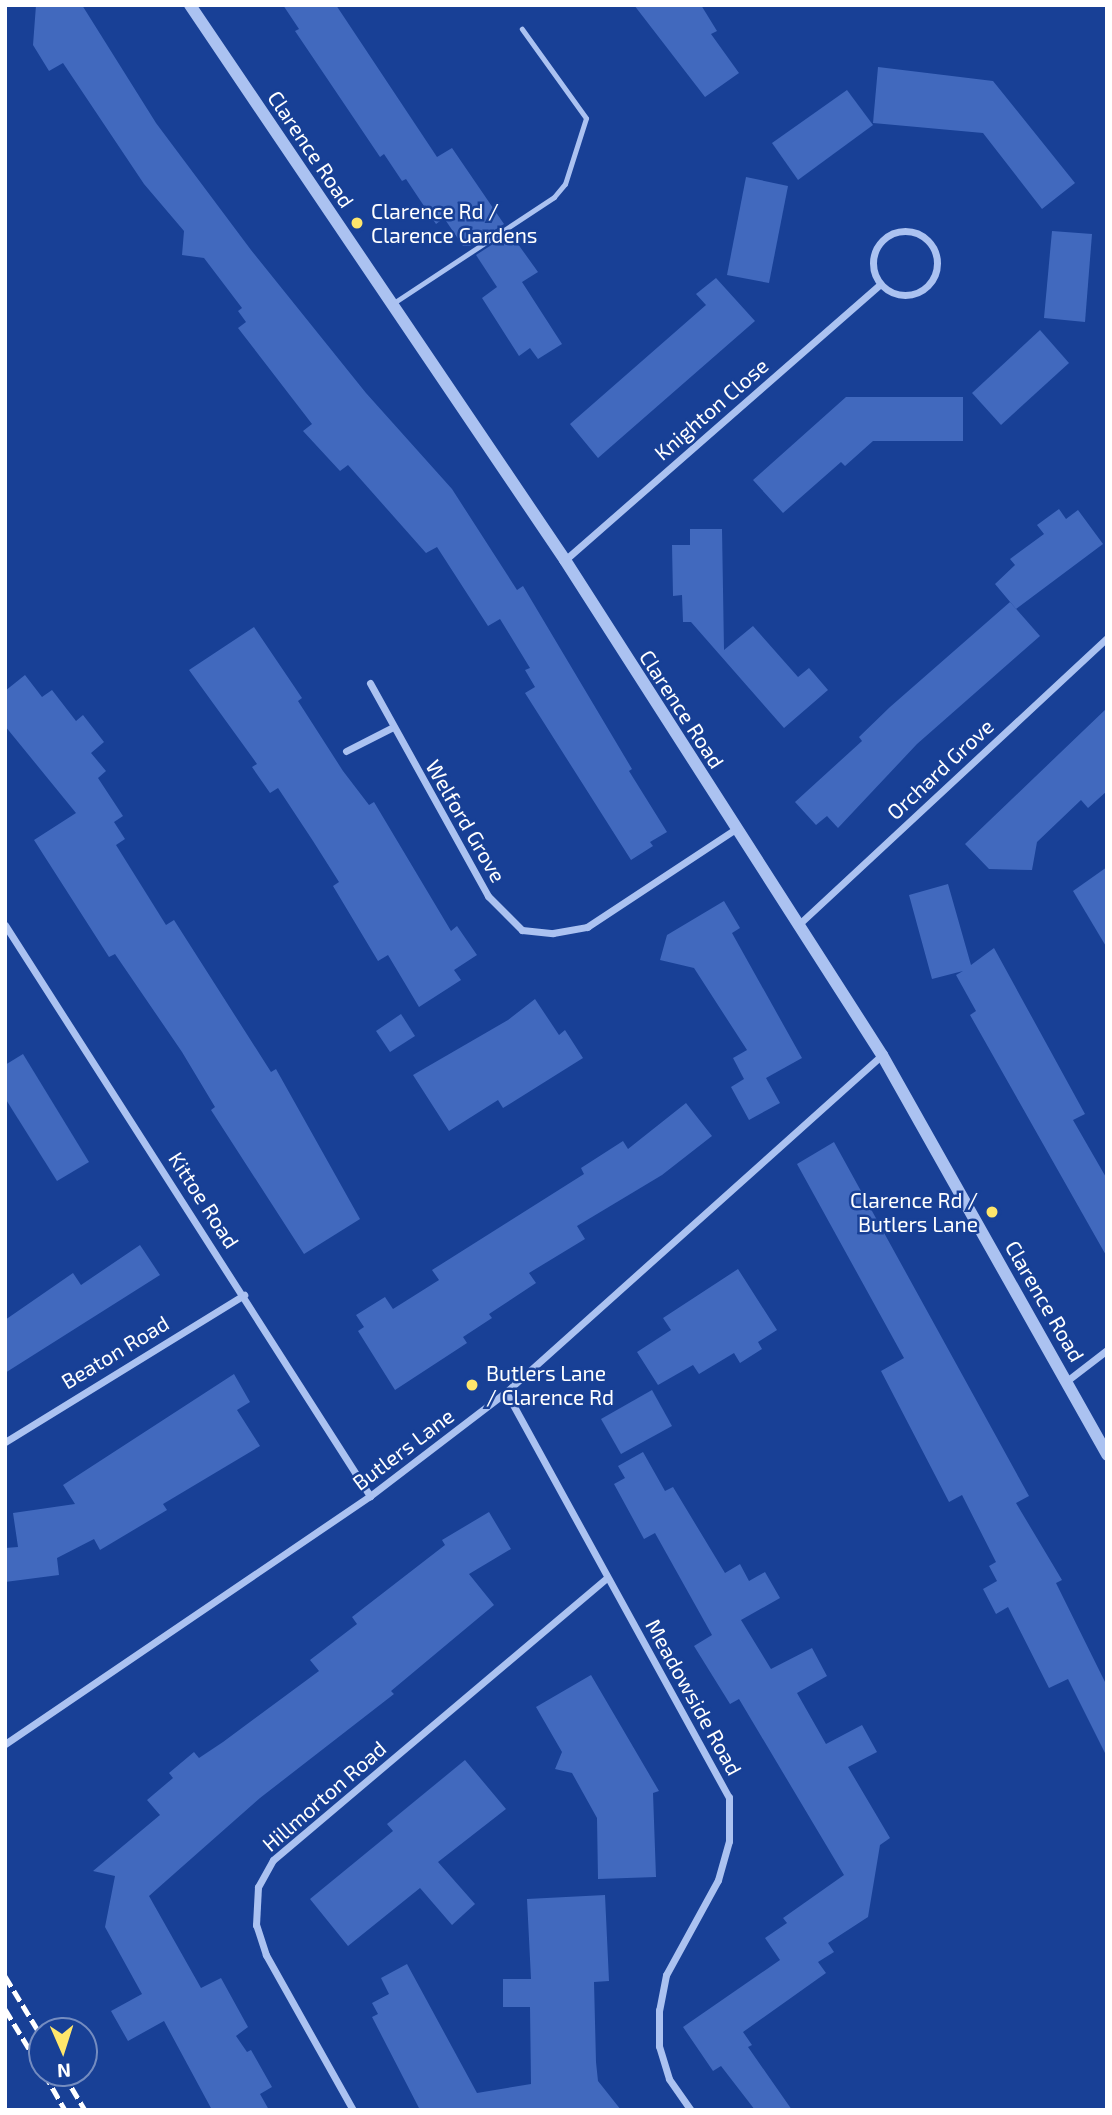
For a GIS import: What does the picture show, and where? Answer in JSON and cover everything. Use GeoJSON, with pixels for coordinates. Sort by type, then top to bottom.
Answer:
{"type":"FeatureCollection","features":[{"type":"Feature","properties":{"kind":"street","name":"Clarence Road"},"geometry":{"type":"LineString","coordinates":[[190,5],[565,560],[882,1055],[1068,1380],[1107,1455]]}},
{"type":"Feature","properties":{"kind":"street"},"geometry":{"type":"LineString","coordinates":[[902,231],[924,237],[932,246],[936,274],[926,288],[911,296],[894,294],[880,284],[872,262],[881,241],[902,231]]}},
{"type":"Feature","properties":{"kind":"street","name":"Knighton Close"},"geometry":{"type":"LineString","coordinates":[[565,560],[880,284]]}},
{"type":"Feature","properties":{"kind":"street","name":"Orchard Grove"},"geometry":{"type":"LineString","coordinates":[[797,926],[1107,638]]}},
{"type":"Feature","properties":{"kind":"street","name":"Welford Grove"},"geometry":{"type":"LineString","coordinates":[[370,683],[391,728],[488,896],[522,930],[552,933],[587,927],[737,827]]}},
{"type":"Feature","properties":{"kind":"street"},"geometry":{"type":"LineString","coordinates":[[346,751],[391,728]]}},
{"type":"Feature","properties":{"kind":"street","name":"Kittoe Road"},"geometry":{"type":"LineString","coordinates":[[5,925],[370,1496]]}},
{"type":"Feature","properties":{"kind":"street","name":"Butlers Lane"},"geometry":{"type":"LineString","coordinates":[[5,1744],[370,1496],[506,1392],[882,1055]]}},
{"type":"Feature","properties":{"kind":"street","name":"Beaton Road"},"geometry":{"type":"LineString","coordinates":[[5,1442],[244,1295]]}},
{"type":"Feature","properties":{"kind":"street"},"geometry":{"type":"LineString","coordinates":[[1068,1380],[1107,1350]]}},
{"type":"Feature","properties":{"kind":"street","name":"Meadowside Road"},"geometry":{"type":"LineString","coordinates":[[506,1392],[729,1797],[729,1841],[718,1880],[666,1975],[659,2010],[659,2046],[669,2078],[691,2110]]}},
{"type":"Feature","properties":{"kind":"street","name":"Hillmorton Road"},"geometry":{"type":"LineString","coordinates":[[353,2110],[266,1955],[256,1925],[258,1887],[273,1860],[607,1578]]}},
{"type":"Feature","properties":{"kind":"lane"},"geometry":{"type":"LineString","coordinates":[[392,304],[554,197],[565,184],[586,118],[522,29]]}},
{"type":"Feature","properties":{"kind":"building"},"geometry":{"type":"Polygon","coordinates":[[[36,5],[82,5],[156,123],[251,250],[366,393],[452,489],[517,590],[523,586],[632,769],[629,771],[667,832],[650,842],[653,846],[631,860],[525,693],[535,687],[525,670],[530,668],[500,619],[488,626],[437,547],[426,553],[348,465],[340,471],[303,431],[312,424],[238,328],[246,322],[238,311],[242,308],[204,258],[182,255],[184,231],[144,184],[63,63],[49,71],[33,45],[36,5]]]}},
{"type":"Feature","properties":{"kind":"building"},"geometry":{"type":"Polygon","coordinates":[[[283,5],[336,5],[437,157],[452,148],[504,224],[470,246],[463,246],[444,218],[436,224],[406,179],[402,181],[384,154],[380,157],[295,31],[299,29],[283,5]]]}},
{"type":"Feature","properties":{"kind":"building"},"geometry":{"type":"Polygon","coordinates":[[[634,5],[701,5],[717,31],[711,34],[739,73],[705,97],[634,5]]]}},
{"type":"Feature","properties":{"kind":"building"},"geometry":{"type":"Polygon","coordinates":[[[878,67],[993,81],[1075,183],[1042,209],[983,133],[873,123],[878,67]]]}},
{"type":"Feature","properties":{"kind":"building"},"geometry":{"type":"Polygon","coordinates":[[[847,90],[873,125],[798,180],[772,143],[847,90]]]}},
{"type":"Feature","properties":{"kind":"building"},"geometry":{"type":"Polygon","coordinates":[[[746,177],[788,186],[769,283],[727,275],[746,177]]]}},
{"type":"Feature","properties":{"kind":"building"},"geometry":{"type":"Polygon","coordinates":[[[1052,231],[1092,234],[1085,322],[1044,318],[1052,231]]]}},
{"type":"Feature","properties":{"kind":"building"},"geometry":{"type":"Polygon","coordinates":[[[510,233],[538,272],[522,282],[562,344],[538,359],[530,348],[519,356],[482,298],[497,287],[476,255],[510,233]]]}},
{"type":"Feature","properties":{"kind":"building"},"geometry":{"type":"Polygon","coordinates":[[[716,278],[755,321],[598,458],[570,424],[706,305],[696,294],[716,278]]]}},
{"type":"Feature","properties":{"kind":"building"},"geometry":{"type":"Polygon","coordinates":[[[1040,330],[1069,363],[1001,425],[972,393],[1040,330]]]}},
{"type":"Feature","properties":{"kind":"building"},"geometry":{"type":"Polygon","coordinates":[[[846,397],[963,397],[963,441],[873,441],[845,466],[841,462],[783,513],[753,480],[846,397]]]}},
{"type":"Feature","properties":{"kind":"building"},"geometry":{"type":"Polygon","coordinates":[[[1059,509],[1066,519],[1078,510],[1103,544],[1016,609],[995,584],[1015,565],[1010,559],[1044,534],[1037,525],[1059,509]]]}},
{"type":"Feature","properties":{"kind":"building"},"geometry":{"type":"Polygon","coordinates":[[[690,529],[722,529],[724,650],[753,626],[798,677],[809,668],[828,690],[784,728],[691,622],[683,622],[682,595],[673,596],[672,545],[690,545],[690,529]]]}},
{"type":"Feature","properties":{"kind":"building"},"geometry":{"type":"Polygon","coordinates":[[[1010,602],[1040,636],[917,744],[838,828],[827,816],[816,825],[795,802],[862,741],[859,737],[890,707],[1010,602]]]}},
{"type":"Feature","properties":{"kind":"building"},"geometry":{"type":"Polygon","coordinates":[[[254,627],[302,698],[298,701],[343,771],[369,805],[374,802],[451,931],[457,926],[477,955],[454,970],[461,980],[419,1007],[388,955],[378,961],[333,886],[339,882],[313,841],[278,788],[270,793],[252,767],[257,764],[189,670],[254,627]]]}},
{"type":"Feature","properties":{"kind":"building"},"geometry":{"type":"Polygon","coordinates":[[[25,675],[42,697],[52,690],[76,721],[83,715],[104,742],[91,753],[106,771],[98,778],[123,816],[114,822],[125,839],[116,845],[166,925],[174,920],[271,1072],[276,1069],[360,1219],[304,1254],[211,1110],[215,1107],[182,1052],[115,954],[109,957],[34,840],[76,813],[5,726],[5,691],[25,675]]]}},
{"type":"Feature","properties":{"kind":"building"},"geometry":{"type":"Polygon","coordinates":[[[1107,708],[1107,791],[1088,808],[1081,800],[1037,842],[1032,870],[989,869],[965,844],[1107,708]]]}},
{"type":"Feature","properties":{"kind":"building"},"geometry":{"type":"Polygon","coordinates":[[[1107,867],[1107,948],[1073,891],[1107,867]]]}},
{"type":"Feature","properties":{"kind":"building"},"geometry":{"type":"Polygon","coordinates":[[[948,884],[971,965],[994,948],[1085,1114],[1073,1120],[1107,1179],[1107,1257],[970,1015],[976,1011],[956,975],[963,971],[932,979],[909,895],[948,884]]]}},
{"type":"Feature","properties":{"kind":"building"},"geometry":{"type":"Polygon","coordinates":[[[724,901],[740,928],[732,933],[802,1058],[766,1078],[780,1103],[749,1120],[731,1087],[744,1079],[733,1058],[747,1050],[694,968],[660,960],[667,935],[724,901]]]}},
{"type":"Feature","properties":{"kind":"building"},"geometry":{"type":"Polygon","coordinates":[[[535,999],[559,1035],[565,1030],[583,1058],[503,1108],[498,1100],[449,1131],[413,1075],[508,1020],[535,999]]]}},
{"type":"Feature","properties":{"kind":"building"},"geometry":{"type":"Polygon","coordinates":[[[401,1014],[415,1036],[390,1052],[376,1031],[401,1014]]]}},
{"type":"Feature","properties":{"kind":"building"},"geometry":{"type":"Polygon","coordinates":[[[23,1054],[89,1162],[57,1181],[5,1098],[5,1065],[23,1054]]]}},
{"type":"Feature","properties":{"kind":"building"},"geometry":{"type":"Polygon","coordinates":[[[686,1103],[712,1136],[662,1175],[577,1226],[585,1239],[529,1273],[536,1283],[489,1314],[492,1318],[463,1337],[467,1343],[395,1390],[358,1331],[364,1327],[356,1315],[385,1297],[393,1309],[439,1280],[432,1270],[584,1174],[581,1168],[623,1141],[628,1149],[686,1103]]]}},
{"type":"Feature","properties":{"kind":"building"},"geometry":{"type":"Polygon","coordinates":[[[834,1142],[1029,1496],[1016,1503],[1062,1580],[1056,1583],[1107,1686],[1107,1757],[1068,1679],[1049,1688],[1008,1607],[996,1614],[983,1589],[997,1581],[989,1566],[996,1562],[962,1495],[949,1502],[881,1371],[904,1358],[797,1164],[834,1142]]]}},
{"type":"Feature","properties":{"kind":"building"},"geometry":{"type":"Polygon","coordinates":[[[140,1245],[160,1275],[5,1373],[5,1320],[73,1273],[81,1285],[140,1245]]]}},
{"type":"Feature","properties":{"kind":"building"},"geometry":{"type":"Polygon","coordinates":[[[738,1269],[777,1330],[758,1342],[762,1349],[740,1363],[734,1353],[699,1374],[693,1365],[658,1385],[637,1352],[671,1330],[663,1318],[738,1269]]]}},
{"type":"Feature","properties":{"kind":"building"},"geometry":{"type":"Polygon","coordinates":[[[234,1374],[250,1402],[237,1410],[260,1446],[163,1504],[167,1510],[100,1550],[94,1539],[57,1558],[59,1575],[5,1582],[5,1548],[18,1547],[13,1513],[75,1504],[63,1485],[234,1374]]]}},
{"type":"Feature","properties":{"kind":"building"},"geometry":{"type":"Polygon","coordinates":[[[652,1390],[672,1426],[621,1454],[601,1419],[652,1390]]]}},
{"type":"Feature","properties":{"kind":"building"},"geometry":{"type":"Polygon","coordinates":[[[643,1452],[665,1491],[673,1487],[725,1573],[740,1564],[749,1581],[765,1572],[780,1598],[741,1620],[771,1669],[812,1648],[827,1676],[797,1693],[826,1744],[862,1725],[877,1752],[848,1767],[890,1838],[880,1845],[868,1917],[828,1943],[834,1952],[818,1962],[826,1973],[743,2032],[752,2045],[748,2047],[792,2110],[755,2110],[721,2066],[713,2071],[683,2027],[780,1960],[765,1938],[787,1923],[783,1918],[844,1875],[739,1699],[730,1704],[694,1646],[712,1635],[655,1533],[644,1539],[614,1484],[625,1478],[618,1466],[643,1452]]]}},
{"type":"Feature","properties":{"kind":"building"},"geometry":{"type":"Polygon","coordinates":[[[489,1512],[511,1549],[469,1574],[494,1605],[391,1691],[394,1694],[260,1798],[149,1896],[201,1988],[221,1978],[248,2027],[236,2036],[247,2052],[251,2050],[272,2087],[260,2094],[269,2110],[212,2110],[164,2021],[128,2041],[111,2011],[142,1994],[105,1927],[115,1876],[93,1871],[160,1815],[147,1800],[173,1778],[169,1773],[194,1752],[199,1758],[223,1742],[319,1671],[310,1660],[357,1624],[352,1617],[445,1545],[442,1540],[489,1512]]]}},
{"type":"Feature","properties":{"kind":"building"},"geometry":{"type":"Polygon","coordinates":[[[591,1675],[659,1791],[653,1793],[656,1877],[598,1879],[597,1818],[572,1773],[555,1769],[562,1752],[536,1707],[591,1675]]]}},
{"type":"Feature","properties":{"kind":"building"},"geometry":{"type":"Polygon","coordinates":[[[465,1760],[506,1809],[438,1862],[475,1904],[452,1925],[420,1888],[348,1946],[310,1899],[393,1831],[387,1824],[465,1760]]]}},
{"type":"Feature","properties":{"kind":"building"},"geometry":{"type":"Polygon","coordinates":[[[605,1895],[609,1981],[594,1982],[596,2062],[598,2081],[621,2110],[420,2110],[372,2017],[378,2014],[372,2003],[389,1994],[381,1978],[407,1964],[477,2093],[531,2084],[530,2007],[503,2007],[503,1979],[531,1979],[527,1899],[605,1895]]]}},
{"type":"Feature","properties":{"kind":"railway"},"geometry":{"type":"LineString","coordinates":[[5,1976],[30,2017]]}},
{"type":"Feature","properties":{"kind":"railway"},"geometry":{"type":"LineString","coordinates":[[5,2009],[28,2047]]}},
{"type":"Feature","properties":{"kind":"railway"},"geometry":{"type":"LineString","coordinates":[[52,2087],[65,2110]]}},
{"type":"Feature","properties":{"kind":"railway"},"geometry":{"type":"LineString","coordinates":[[71,2087],[85,2110]]}},
{"type":"Feature","properties":{"kind":"place","name":"Clarence Rd / Clarence Gardens"},"geometry":{"type":"Point","coordinates":[357,223]}},
{"type":"Feature","properties":{"kind":"place","name":"Clarence Rd / Butlers Lane"},"geometry":{"type":"Point","coordinates":[992,1212]}},
{"type":"Feature","properties":{"kind":"place","name":"Butlers Lane / Clarence Rd"},"geometry":{"type":"Point","coordinates":[472,1385]}}]}
